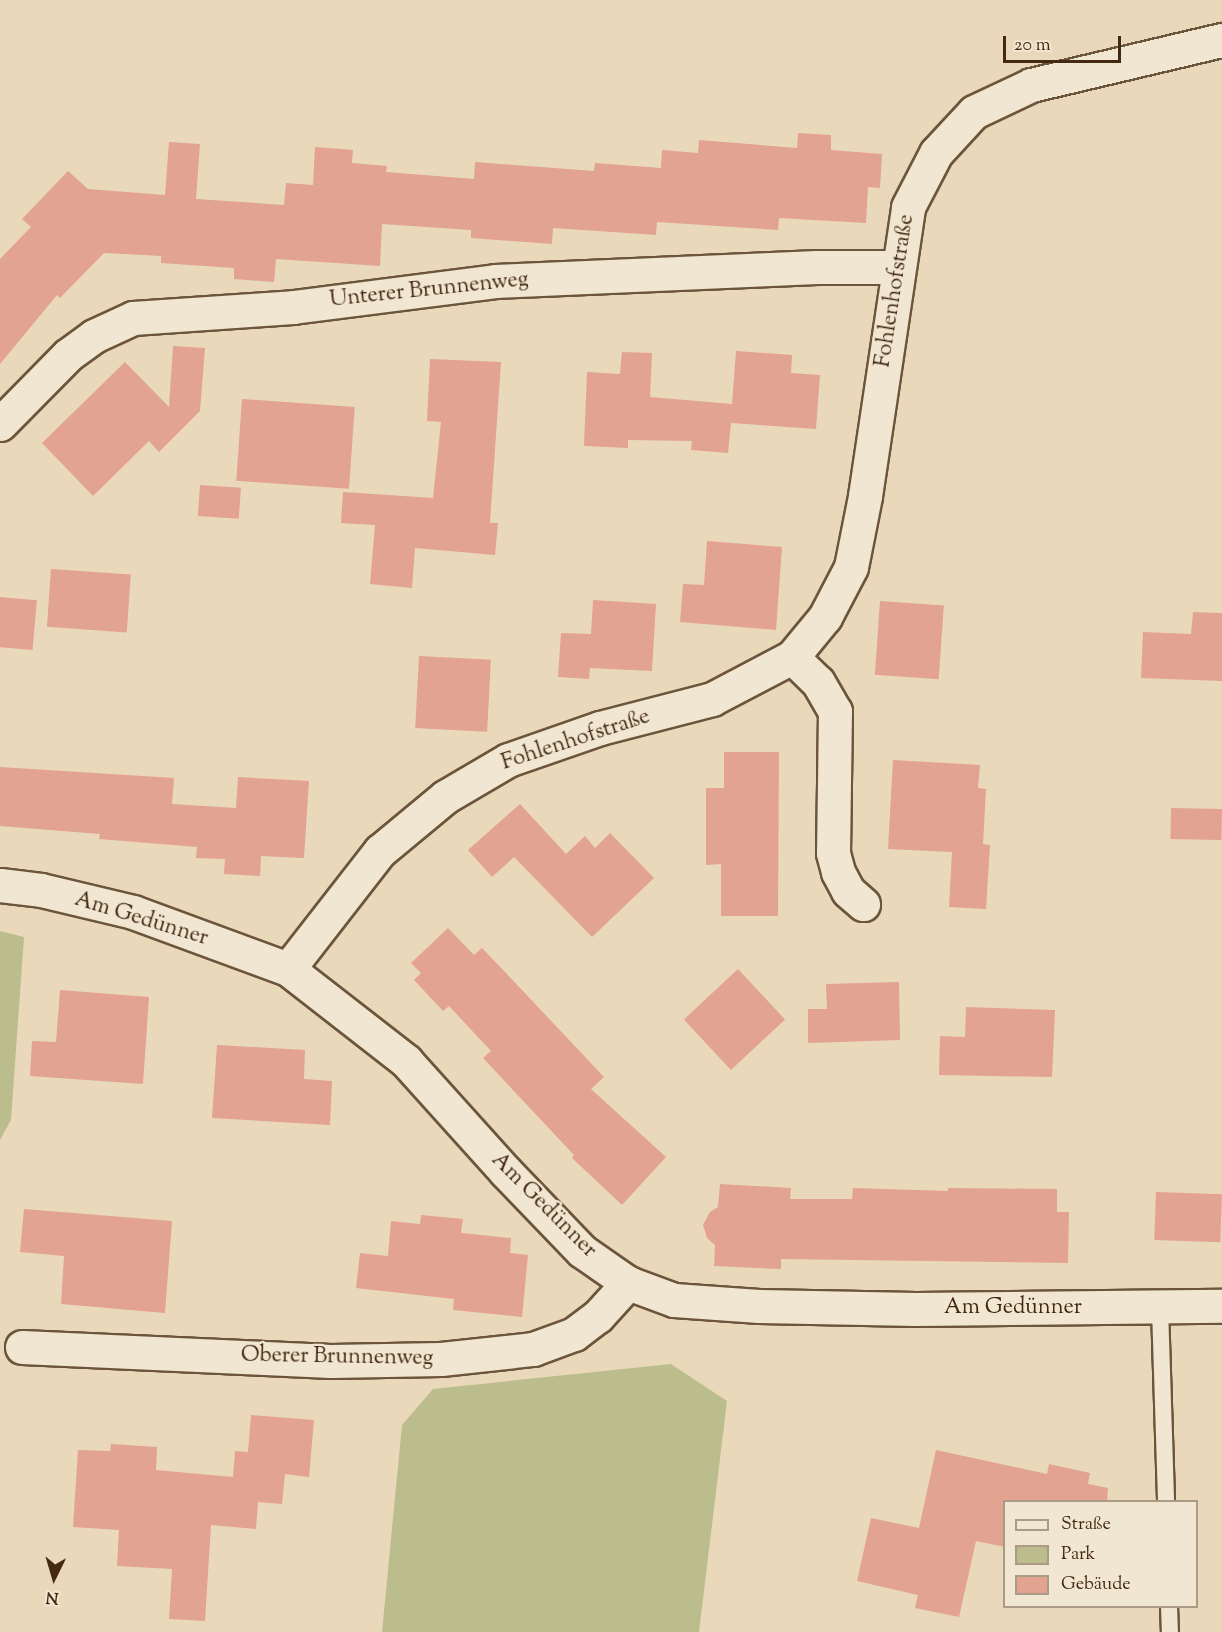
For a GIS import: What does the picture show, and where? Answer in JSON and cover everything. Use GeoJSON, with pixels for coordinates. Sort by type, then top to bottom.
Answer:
{"type":"FeatureCollection","features":[{"type":"Feature","properties":{"kind":"street","name":"Fohlenhofstraße"},"geometry":{"type":"LineString","coordinates":[[288,969],[380,851],[445,797],[508,760],[600,728],[712,699],[792,657],[825,617],[850,567],[865,496],[897,267],[908,207],[936,153],[974,112],[1031,85],[1222,40]]}},
{"type":"Feature","properties":{"kind":"street","name":"Unterer Brunnenweg"},"geometry":{"type":"LineString","coordinates":[[0,424],[68,355],[94,336],[133,318],[293,307],[495,281],[817,267],[897,267]]}},
{"type":"Feature","properties":{"kind":"street"},"geometry":{"type":"LineString","coordinates":[[792,657],[818,682],[835,711],[833,853],[838,872],[848,891],[863,904]]}},
{"type":"Feature","properties":{"kind":"street","name":"Am Gedünner"},"geometry":{"type":"LineString","coordinates":[[0,885],[40,890],[133,912],[288,969],[406,1061],[505,1171],[582,1251],[628,1283],[674,1300],[759,1306],[916,1309],[1222,1306]]}},
{"type":"Feature","properties":{"kind":"street","name":"Oberer Brunnenweg"},"geometry":{"type":"LineString","coordinates":[[22,1347],[331,1361],[441,1359],[533,1349],[574,1334],[598,1316],[628,1283]]}},
{"type":"Feature","properties":{"kind":"lane"},"geometry":{"type":"LineString","coordinates":[[1160,1308],[1166,1500]]}},
{"type":"Feature","properties":{"kind":"lane"},"geometry":{"type":"LineString","coordinates":[[1169,1608],[1170,1632]]}},
{"type":"Feature","properties":{"kind":"green space"},"geometry":{"type":"Polygon","coordinates":[[[0,931],[24,937],[11,1120],[0,1140],[0,931]]]}},
{"type":"Feature","properties":{"kind":"green space"},"geometry":{"type":"Polygon","coordinates":[[[671,1364],[727,1401],[699,1632],[382,1632],[402,1425],[433,1389],[671,1364]]]}},
{"type":"Feature","properties":{"kind":"building"},"geometry":{"type":"Polygon","coordinates":[[[798,133],[831,135],[831,150],[882,154],[880,188],[868,187],[866,223],[779,218],[778,230],[657,222],[656,235],[553,228],[552,244],[471,238],[471,230],[382,224],[380,266],[276,259],[274,282],[234,279],[234,268],[161,263],[161,256],[104,253],[60,298],[57,295],[0,364],[0,259],[31,227],[22,219],[68,171],[88,189],[165,195],[169,142],[200,144],[196,199],[284,205],[286,183],[313,185],[315,147],[353,150],[352,163],[387,166],[386,172],[474,179],[475,162],[594,171],[595,163],[661,168],[662,150],[698,153],[699,140],[797,148],[798,133]]]}},
{"type":"Feature","properties":{"kind":"building"},"geometry":{"type":"Polygon","coordinates":[[[173,346],[205,348],[200,411],[159,452],[149,441],[93,496],[42,443],[125,362],[169,407],[173,346]]]}},
{"type":"Feature","properties":{"kind":"building"},"geometry":{"type":"Polygon","coordinates":[[[736,351],[792,355],[791,373],[820,375],[816,429],[731,423],[728,453],[691,450],[692,441],[628,440],[628,448],[584,446],[587,372],[620,374],[622,352],[652,353],[650,397],[732,404],[736,351]]]}},
{"type":"Feature","properties":{"kind":"building"},"geometry":{"type":"Polygon","coordinates":[[[430,359],[501,362],[490,523],[498,523],[495,555],[415,548],[412,588],[370,584],[375,525],[341,523],[343,492],[433,498],[441,422],[427,421],[430,359]]]}},
{"type":"Feature","properties":{"kind":"building"},"geometry":{"type":"Polygon","coordinates":[[[242,399],[355,407],[349,489],[236,481],[242,399]]]}},
{"type":"Feature","properties":{"kind":"building"},"geometry":{"type":"Polygon","coordinates":[[[200,485],[241,488],[239,519],[198,516],[200,485]]]}},
{"type":"Feature","properties":{"kind":"building"},"geometry":{"type":"Polygon","coordinates":[[[707,541],[782,547],[776,630],[680,622],[683,584],[704,585],[707,541]]]}},
{"type":"Feature","properties":{"kind":"building"},"geometry":{"type":"Polygon","coordinates":[[[51,569],[131,575],[127,632],[47,627],[51,569]]]}},
{"type":"Feature","properties":{"kind":"building"},"geometry":{"type":"Polygon","coordinates":[[[0,597],[37,600],[33,650],[0,647],[0,597]]]}},
{"type":"Feature","properties":{"kind":"building"},"geometry":{"type":"Polygon","coordinates":[[[593,600],[656,604],[652,671],[590,668],[589,679],[558,677],[561,633],[591,634],[593,600]]]}},
{"type":"Feature","properties":{"kind":"building"},"geometry":{"type":"Polygon","coordinates":[[[880,601],[944,605],[939,679],[875,675],[880,601]]]}},
{"type":"Feature","properties":{"kind":"building"},"geometry":{"type":"Polygon","coordinates":[[[1193,612],[1222,613],[1222,681],[1141,678],[1143,632],[1191,634],[1193,612]]]}},
{"type":"Feature","properties":{"kind":"building"},"geometry":{"type":"Polygon","coordinates":[[[419,656],[491,660],[487,732],[415,728],[419,656]]]}},
{"type":"Feature","properties":{"kind":"building"},"geometry":{"type":"Polygon","coordinates":[[[724,752],[779,752],[778,916],[721,916],[721,864],[706,865],[706,788],[724,788],[724,752]]]}},
{"type":"Feature","properties":{"kind":"building"},"geometry":{"type":"Polygon","coordinates":[[[893,760],[980,765],[978,788],[986,789],[983,844],[990,845],[986,909],[949,907],[952,852],[888,849],[893,760]]]}},
{"type":"Feature","properties":{"kind":"building"},"geometry":{"type":"Polygon","coordinates":[[[0,767],[174,778],[172,804],[236,808],[238,777],[309,781],[304,858],[261,856],[260,876],[224,874],[225,859],[196,858],[197,847],[99,839],[100,834],[0,826],[0,767]]]}},
{"type":"Feature","properties":{"kind":"building"},"geometry":{"type":"Polygon","coordinates":[[[520,804],[566,854],[585,836],[595,848],[610,833],[654,878],[592,937],[514,857],[492,877],[468,850],[520,804]]]}},
{"type":"Feature","properties":{"kind":"building"},"geometry":{"type":"Polygon","coordinates":[[[1171,808],[1222,809],[1221,840],[1170,839],[1171,808]]]}},
{"type":"Feature","properties":{"kind":"building"},"geometry":{"type":"Polygon","coordinates":[[[448,928],[474,955],[482,948],[505,972],[604,1077],[591,1089],[666,1157],[622,1205],[572,1158],[574,1155],[483,1058],[491,1051],[449,1006],[443,1011],[414,980],[421,973],[411,963],[448,928]]]}},
{"type":"Feature","properties":{"kind":"building"},"geometry":{"type":"Polygon","coordinates":[[[738,969],[785,1019],[731,1070],[684,1019],[738,969]]]}},
{"type":"Feature","properties":{"kind":"building"},"geometry":{"type":"Polygon","coordinates":[[[899,982],[900,1040],[808,1043],[808,1009],[827,1009],[826,984],[899,982]]]}},
{"type":"Feature","properties":{"kind":"building"},"geometry":{"type":"Polygon","coordinates":[[[60,990],[149,997],[143,1084],[30,1076],[32,1041],[56,1042],[60,990]]]}},
{"type":"Feature","properties":{"kind":"building"},"geometry":{"type":"Polygon","coordinates":[[[966,1007],[1055,1010],[1052,1077],[939,1075],[940,1036],[965,1037],[966,1007]]]}},
{"type":"Feature","properties":{"kind":"building"},"geometry":{"type":"Polygon","coordinates":[[[217,1045],[305,1050],[304,1079],[332,1081],[330,1125],[212,1118],[217,1045]]]}},
{"type":"Feature","properties":{"kind":"building"},"geometry":{"type":"Polygon","coordinates":[[[720,1184],[791,1188],[790,1199],[852,1199],[853,1188],[948,1191],[948,1188],[1057,1189],[1057,1212],[1069,1212],[1068,1263],[781,1259],[781,1269],[714,1266],[715,1245],[707,1238],[703,1225],[710,1212],[718,1207],[720,1184]]]}},
{"type":"Feature","properties":{"kind":"building"},"geometry":{"type":"Polygon","coordinates":[[[1156,1192],[1222,1194],[1220,1242],[1154,1240],[1156,1192]]]}},
{"type":"Feature","properties":{"kind":"building"},"geometry":{"type":"Polygon","coordinates":[[[24,1209],[172,1221],[165,1313],[61,1304],[64,1256],[20,1252],[24,1209]]]}},
{"type":"Feature","properties":{"kind":"building"},"geometry":{"type":"Polygon","coordinates":[[[421,1215],[463,1219],[461,1233],[511,1238],[510,1253],[528,1255],[522,1317],[453,1310],[454,1299],[356,1288],[360,1253],[388,1256],[391,1221],[420,1224],[421,1215]]]}},
{"type":"Feature","properties":{"kind":"building"},"geometry":{"type":"Polygon","coordinates":[[[251,1415],[314,1420],[309,1477],[285,1474],[282,1504],[258,1502],[256,1529],[211,1525],[205,1621],[169,1619],[172,1569],[117,1566],[119,1530],[73,1527],[78,1450],[110,1451],[111,1444],[157,1447],[156,1470],[233,1477],[235,1451],[248,1452],[251,1415]]]}},
{"type":"Feature","properties":{"kind":"building"},"geometry":{"type":"Polygon","coordinates":[[[936,1450],[1047,1474],[1049,1464],[1090,1473],[1088,1484],[1108,1488],[1107,1500],[1003,1500],[1003,1547],[976,1541],[959,1617],[915,1608],[918,1595],[857,1581],[871,1518],[919,1528],[936,1450]]]}}]}
